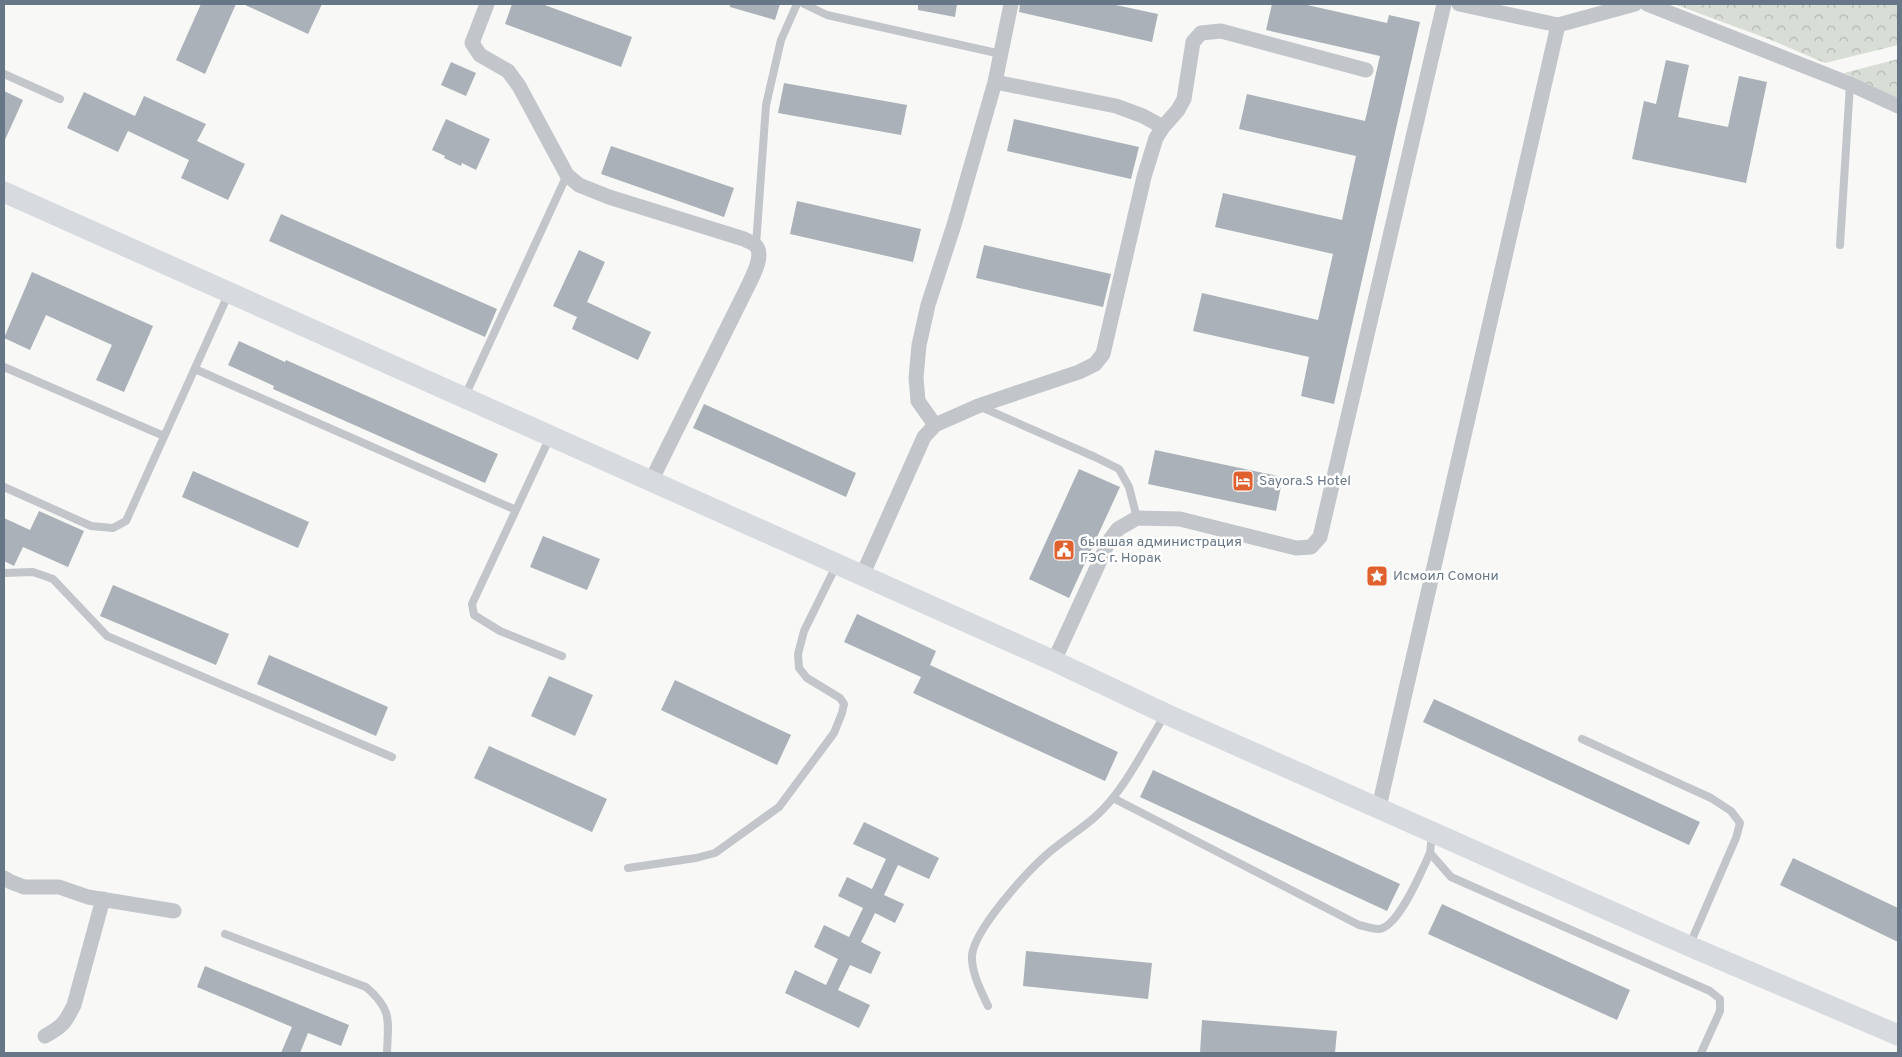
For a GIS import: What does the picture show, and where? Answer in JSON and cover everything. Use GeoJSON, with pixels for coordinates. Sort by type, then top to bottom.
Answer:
{"type":"FeatureCollection","features":[{"type":"Feature","properties":{"kind":"main road"},"geometry":{"type":"LineString","coordinates":[[4,192],[1054,661],[1166,714],[1379,806],[1689,946],[1898,1035]]}},
{"type":"Feature","properties":{"kind":"street"},"geometry":{"type":"LineString","coordinates":[[487,4],[472,44],[480,56],[508,71],[519,86],[567,175],[579,185],[609,197],[744,239],[756,245],[760,254],[756,268],[651,481]]}},
{"type":"Feature","properties":{"kind":"street"},"geometry":{"type":"LineString","coordinates":[[935,425],[918,401],[916,378],[919,345],[928,305],[954,224],[995,82],[1011,4]]}},
{"type":"Feature","properties":{"kind":"street"},"geometry":{"type":"LineString","coordinates":[[1054,661],[1109,542],[1118,529],[1137,518],[1180,519],[1296,548],[1311,547],[1320,537],[1444,4]]}},
{"type":"Feature","properties":{"kind":"street"},"geometry":{"type":"LineString","coordinates":[[1459,4],[1558,25],[1635,4]]}},
{"type":"Feature","properties":{"kind":"street"},"geometry":{"type":"LineString","coordinates":[[1647,4],[1850,84],[1898,106]]}},
{"type":"Feature","properties":{"kind":"street"},"geometry":{"type":"LineString","coordinates":[[1379,806],[1558,25]]}},
{"type":"Feature","properties":{"kind":"street"},"geometry":{"type":"LineString","coordinates":[[862,576],[924,437],[935,425],[978,406],[1079,372],[1095,364],[1103,354],[1144,177],[1156,138],[1178,110],[1184,99],[1193,42],[1201,33],[1221,31],[1366,70]]}},
{"type":"Feature","properties":{"kind":"street"},"geometry":{"type":"LineString","coordinates":[[995,82],[1116,106],[1143,116],[1163,127]]}},
{"type":"Feature","properties":{"kind":"street"},"geometry":{"type":"LineString","coordinates":[[4,878],[24,887],[59,887],[88,897],[174,911]]}},
{"type":"Feature","properties":{"kind":"street"},"geometry":{"type":"LineString","coordinates":[[45,1036],[60,1028],[74,1005],[103,900]]}},
{"type":"Feature","properties":{"kind":"lane"},"geometry":{"type":"LineString","coordinates":[[756,245],[766,105],[781,40],[797,4]]}},
{"type":"Feature","properties":{"kind":"lane"},"geometry":{"type":"LineString","coordinates":[[804,4],[826,15],[1001,54]]}},
{"type":"Feature","properties":{"kind":"lane"},"geometry":{"type":"LineString","coordinates":[[4,74],[60,99]]}},
{"type":"Feature","properties":{"kind":"lane"},"geometry":{"type":"LineString","coordinates":[[1840,245],[1850,84]]}},
{"type":"Feature","properties":{"kind":"lane"},"geometry":{"type":"LineString","coordinates":[[464,398],[567,175]]}},
{"type":"Feature","properties":{"kind":"lane"},"geometry":{"type":"LineString","coordinates":[[4,487],[91,526],[113,528],[126,522],[229,293]]}},
{"type":"Feature","properties":{"kind":"lane"},"geometry":{"type":"LineString","coordinates":[[4,367],[164,436]]}},
{"type":"Feature","properties":{"kind":"lane"},"geometry":{"type":"LineString","coordinates":[[194,369],[516,510]]}},
{"type":"Feature","properties":{"kind":"lane"},"geometry":{"type":"LineString","coordinates":[[978,406],[1119,469],[1129,487],[1137,518]]}},
{"type":"Feature","properties":{"kind":"lane"},"geometry":{"type":"LineString","coordinates":[[550,436],[472,604],[474,615],[500,631],[562,656]]}},
{"type":"Feature","properties":{"kind":"lane"},"geometry":{"type":"LineString","coordinates":[[628,868],[696,858],[715,853],[779,807],[834,733],[844,704],[840,698],[807,678],[799,668],[798,654],[804,631],[837,564]]}},
{"type":"Feature","properties":{"kind":"lane"},"geometry":{"type":"LineString","coordinates":[[4,573],[33,572],[53,579],[107,636],[392,757]]}},
{"type":"Feature","properties":{"kind":"lane"},"geometry":{"type":"LineString","coordinates":[[988,1006],[978,983],[972,958],[974,942],[1000,905],[1045,856],[1096,816],[1113,798],[1166,714]]}},
{"type":"Feature","properties":{"kind":"lane"},"geometry":{"type":"LineString","coordinates":[[1582,739],[1711,798],[1731,811],[1740,823],[1736,838],[1689,946]]}},
{"type":"Feature","properties":{"kind":"lane"},"geometry":{"type":"LineString","coordinates":[[1113,798],[1358,925],[1379,929],[1390,924],[1402,907],[1430,854],[1432,831]]}},
{"type":"Feature","properties":{"kind":"lane"},"geometry":{"type":"LineString","coordinates":[[1430,854],[1451,877],[1710,991],[1720,999],[1720,1011],[1701,1053]]}},
{"type":"Feature","properties":{"kind":"lane"},"geometry":{"type":"LineString","coordinates":[[225,934],[366,987],[378,997],[388,1017],[387,1053]]}},
{"type":"Feature","properties":{"kind":"green space"},"geometry":{"type":"Polygon","coordinates":[[[1674,4],[1898,4],[1898,45],[1825,63],[1771,40],[1674,4]]]}},
{"type":"Feature","properties":{"kind":"green space"},"geometry":{"type":"Polygon","coordinates":[[[1898,59],[1898,98],[1844,73],[1898,59]]]}},
{"type":"Feature","properties":{"kind":"building"},"geometry":{"type":"Polygon","coordinates":[[[201,4],[236,4],[205,74],[176,60],[201,4]]]}},
{"type":"Feature","properties":{"kind":"building"},"geometry":{"type":"Polygon","coordinates":[[[243,4],[322,4],[308,34],[243,4]]]}},
{"type":"Feature","properties":{"kind":"building"},"geometry":{"type":"Polygon","coordinates":[[[512,4],[542,4],[632,37],[621,67],[505,24],[512,4]]]}},
{"type":"Feature","properties":{"kind":"building"},"geometry":{"type":"Polygon","coordinates":[[[730,4],[780,4],[775,20],[730,7],[730,4]]]}},
{"type":"Feature","properties":{"kind":"building"},"geometry":{"type":"Polygon","coordinates":[[[918,4],[957,4],[955,17],[918,10],[918,4]]]}},
{"type":"Feature","properties":{"kind":"building"},"geometry":{"type":"Polygon","coordinates":[[[1020,4],[1111,4],[1158,14],[1152,42],[1019,12],[1020,4]]]}},
{"type":"Feature","properties":{"kind":"building"},"geometry":{"type":"Polygon","coordinates":[[[1272,4],[1303,4],[1387,23],[1389,15],[1420,22],[1334,404],[1301,396],[1309,357],[1193,331],[1202,293],[1318,320],[1333,254],[1215,227],[1223,193],[1342,220],[1356,156],[1239,129],[1247,94],[1365,121],[1380,56],[1266,30],[1272,4]]]}},
{"type":"Feature","properties":{"kind":"building"},"geometry":{"type":"Polygon","coordinates":[[[1666,60],[1689,65],[1678,117],[1728,127],[1739,76],[1767,82],[1746,183],[1632,159],[1644,101],[1656,104],[1666,60]]]}},
{"type":"Feature","properties":{"kind":"building"},"geometry":{"type":"Polygon","coordinates":[[[451,62],[476,73],[466,96],[441,85],[451,62]]]}},
{"type":"Feature","properties":{"kind":"building"},"geometry":{"type":"Polygon","coordinates":[[[784,83],[907,105],[901,135],[778,113],[784,83]]]}},
{"type":"Feature","properties":{"kind":"building"},"geometry":{"type":"Polygon","coordinates":[[[4,91],[23,100],[4,142],[4,91]]]}},
{"type":"Feature","properties":{"kind":"building"},"geometry":{"type":"Polygon","coordinates":[[[84,92],[135,116],[144,96],[206,124],[197,141],[245,164],[228,200],[181,178],[189,160],[128,131],[118,152],[67,128],[84,92]]]}},
{"type":"Feature","properties":{"kind":"building"},"geometry":{"type":"Polygon","coordinates":[[[446,119],[490,139],[476,170],[462,163],[461,166],[432,150],[446,119]]]}},
{"type":"Feature","properties":{"kind":"building"},"geometry":{"type":"Polygon","coordinates":[[[1014,119],[1139,147],[1131,179],[1007,151],[1014,119]]]}},
{"type":"Feature","properties":{"kind":"building"},"geometry":{"type":"Polygon","coordinates":[[[611,146],[734,188],[724,217],[601,174],[611,146]]]}},
{"type":"Feature","properties":{"kind":"building"},"geometry":{"type":"Polygon","coordinates":[[[797,201],[921,229],[913,262],[790,234],[797,201]]]}},
{"type":"Feature","properties":{"kind":"building"},"geometry":{"type":"Polygon","coordinates":[[[281,214],[497,309],[485,337],[269,241],[281,214]]]}},
{"type":"Feature","properties":{"kind":"building"},"geometry":{"type":"Polygon","coordinates":[[[984,245],[1111,274],[1103,307],[976,278],[984,245]]]}},
{"type":"Feature","properties":{"kind":"building"},"geometry":{"type":"Polygon","coordinates":[[[579,250],[605,262],[587,302],[651,332],[638,360],[572,329],[577,317],[553,306],[579,250]]]}},
{"type":"Feature","properties":{"kind":"building"},"geometry":{"type":"Polygon","coordinates":[[[32,272],[153,326],[124,392],[96,380],[112,345],[46,315],[30,350],[4,338],[32,272]]]}},
{"type":"Feature","properties":{"kind":"building"},"geometry":{"type":"Polygon","coordinates":[[[239,341],[498,454],[485,483],[273,389],[274,386],[228,365],[239,341]]]}},
{"type":"Feature","properties":{"kind":"building"},"geometry":{"type":"Polygon","coordinates":[[[704,404],[856,473],[846,497],[693,428],[704,404]]]}},
{"type":"Feature","properties":{"kind":"building"},"geometry":{"type":"Polygon","coordinates":[[[1155,450],[1283,477],[1276,511],[1148,484],[1155,450]]]}},
{"type":"Feature","properties":{"kind":"building"},"geometry":{"type":"Polygon","coordinates":[[[1079,469],[1120,487],[1069,598],[1029,579],[1079,469]]]}},
{"type":"Feature","properties":{"kind":"building"},"geometry":{"type":"Polygon","coordinates":[[[193,471],[309,522],[298,548],[182,497],[193,471]]]}},
{"type":"Feature","properties":{"kind":"building"},"geometry":{"type":"Polygon","coordinates":[[[39,511],[84,531],[68,567],[23,547],[14,566],[4,561],[4,518],[30,530],[39,511]]]}},
{"type":"Feature","properties":{"kind":"building"},"geometry":{"type":"Polygon","coordinates":[[[543,536],[600,559],[587,590],[530,567],[543,536]]]}},
{"type":"Feature","properties":{"kind":"building"},"geometry":{"type":"Polygon","coordinates":[[[113,585],[229,634],[216,665],[100,616],[113,585]]]}},
{"type":"Feature","properties":{"kind":"building"},"geometry":{"type":"Polygon","coordinates":[[[857,614],[936,651],[930,665],[1118,752],[1105,781],[913,693],[921,677],[844,642],[857,614]]]}},
{"type":"Feature","properties":{"kind":"building"},"geometry":{"type":"Polygon","coordinates":[[[269,655],[388,707],[376,736],[257,684],[269,655]]]}},
{"type":"Feature","properties":{"kind":"building"},"geometry":{"type":"Polygon","coordinates":[[[549,676],[593,695],[575,736],[531,716],[549,676]]]}},
{"type":"Feature","properties":{"kind":"building"},"geometry":{"type":"Polygon","coordinates":[[[675,680],[791,735],[777,765],[661,710],[675,680]]]}},
{"type":"Feature","properties":{"kind":"building"},"geometry":{"type":"Polygon","coordinates":[[[1434,699],[1700,822],[1689,845],[1423,722],[1434,699]]]}},
{"type":"Feature","properties":{"kind":"building"},"geometry":{"type":"Polygon","coordinates":[[[489,746],[607,799],[592,832],[474,778],[489,746]]]}},
{"type":"Feature","properties":{"kind":"building"},"geometry":{"type":"Polygon","coordinates":[[[1153,770],[1400,884],[1387,911],[1140,797],[1153,770]]]}},
{"type":"Feature","properties":{"kind":"building"},"geometry":{"type":"Polygon","coordinates":[[[864,822],[939,858],[929,879],[898,865],[884,895],[904,904],[895,923],[875,913],[861,942],[881,952],[871,974],[850,965],[838,990],[870,1005],[859,1028],[785,993],[795,970],[826,985],[838,959],[814,947],[824,925],[849,937],[863,908],[838,896],[847,877],[872,889],[886,859],[853,844],[864,822]]]}},
{"type":"Feature","properties":{"kind":"building"},"geometry":{"type":"Polygon","coordinates":[[[1793,858],[1898,908],[1898,942],[1780,885],[1793,858]]]}},
{"type":"Feature","properties":{"kind":"building"},"geometry":{"type":"Polygon","coordinates":[[[1442,904],[1630,990],[1617,1020],[1428,934],[1442,904]]]}},
{"type":"Feature","properties":{"kind":"building"},"geometry":{"type":"Polygon","coordinates":[[[1026,951],[1152,963],[1148,999],[1023,986],[1026,951]]]}},
{"type":"Feature","properties":{"kind":"building"},"geometry":{"type":"Polygon","coordinates":[[[205,966],[349,1025],[341,1046],[308,1033],[300,1053],[281,1053],[292,1027],[197,987],[205,966]]]}},
{"type":"Feature","properties":{"kind":"building"},"geometry":{"type":"Polygon","coordinates":[[[1202,1020],[1337,1031],[1335,1053],[1200,1053],[1202,1020]]]}},
{"type":"Feature","properties":{"kind":"place","name":"Sayora.S Hotel"},"geometry":{"type":"Point","coordinates":[1243,481]}},
{"type":"Feature","properties":{"kind":"place","name":"бывшая администрация ГЭС г. Норак"},"geometry":{"type":"Point","coordinates":[1064,550]}},
{"type":"Feature","properties":{"kind":"place","name":"Исмоил Сомони"},"geometry":{"type":"Point","coordinates":[1377,576]}}]}
